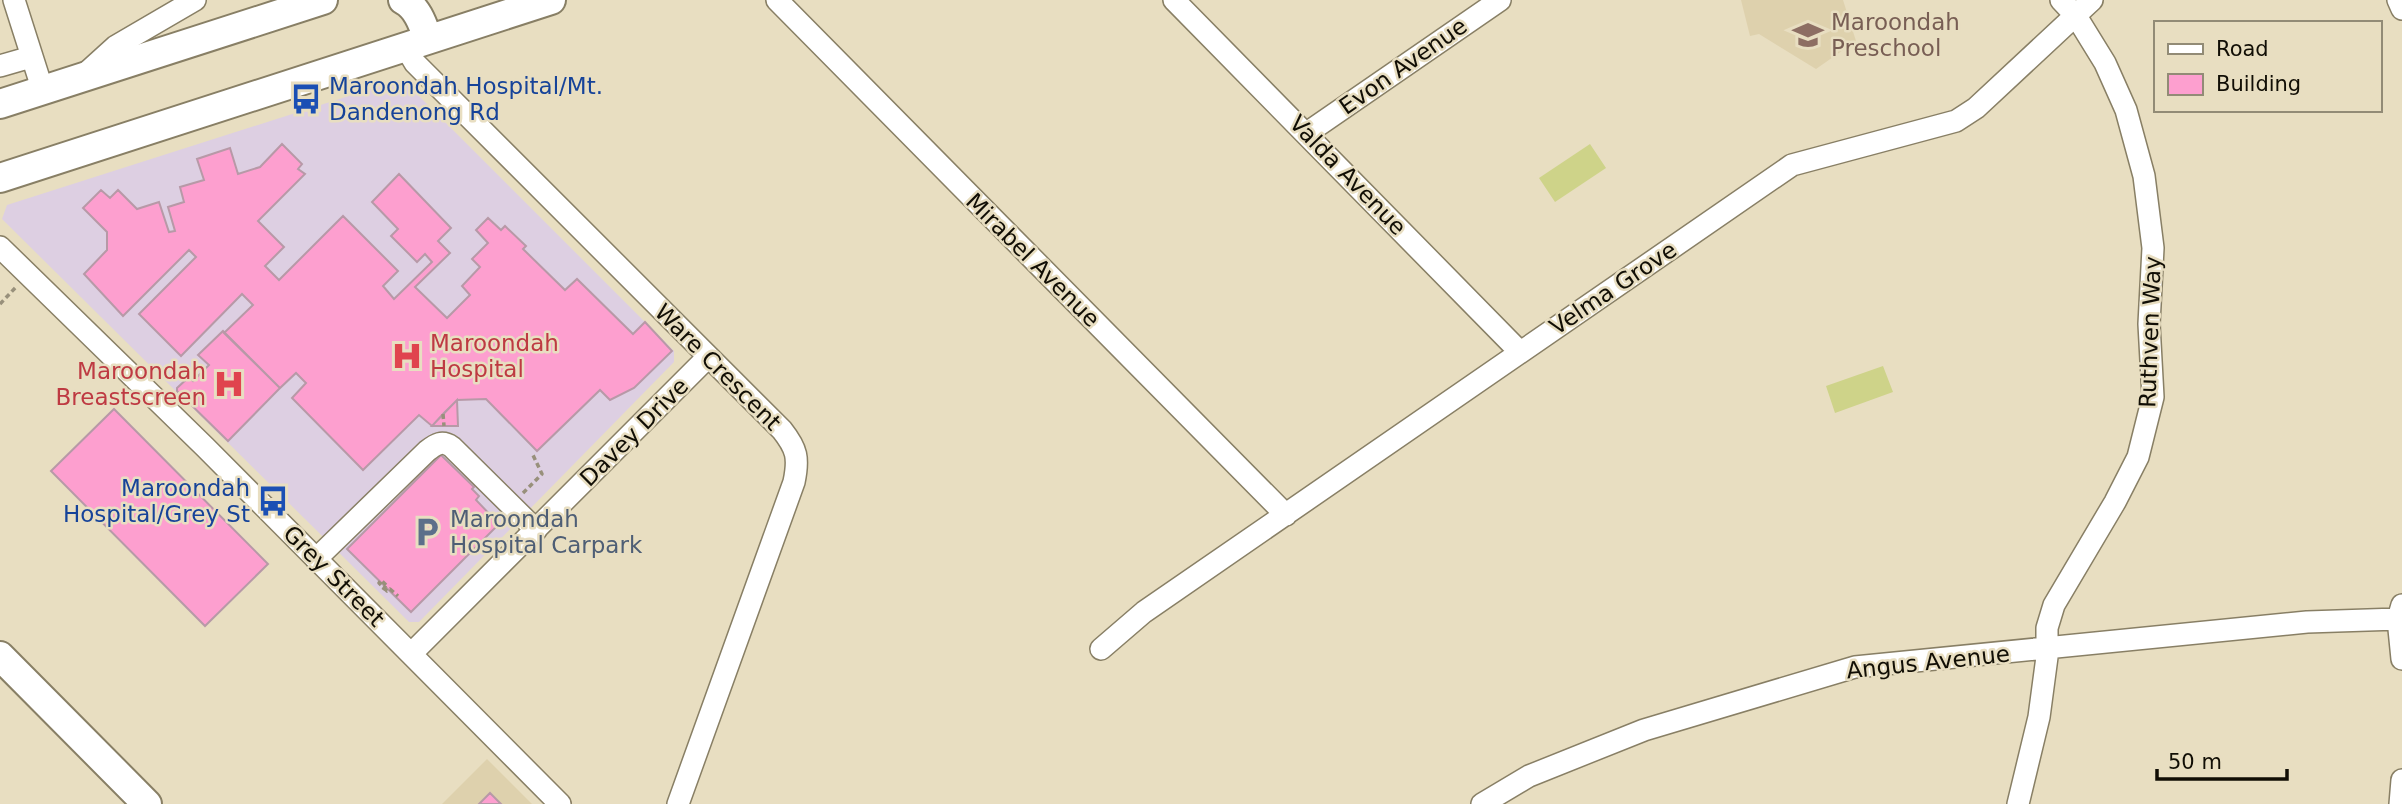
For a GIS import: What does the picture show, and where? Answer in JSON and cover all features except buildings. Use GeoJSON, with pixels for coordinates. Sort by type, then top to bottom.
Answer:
{"type":"FeatureCollection","features":[{"type":"Feature","properties":{"kind":"main road"},"geometry":{"type":"LineString","coordinates":[[0,104],[323,0]]}},
{"type":"Feature","properties":{"kind":"main road"},"geometry":{"type":"LineString","coordinates":[[403,0],[410,4],[418,15],[417,43]]}},
{"type":"Feature","properties":{"kind":"main road"},"geometry":{"type":"LineString","coordinates":[[0,178],[551,0]]}},
{"type":"Feature","properties":{"kind":"main road"},"geometry":{"type":"LineString","coordinates":[[0,656],[147,804]]}},
{"type":"Feature","properties":{"kind":"street"},"geometry":{"type":"LineString","coordinates":[[13,0],[43,91]]}},
{"type":"Feature","properties":{"kind":"street"},"geometry":{"type":"LineString","coordinates":[[82,77],[116,46],[195,0]]}},
{"type":"Feature","properties":{"kind":"street","name":"Valda Avenue"},"geometry":{"type":"LineString","coordinates":[[1174,0],[1520,352]]}},
{"type":"Feature","properties":{"kind":"street","name":"Evon Avenue"},"geometry":{"type":"LineString","coordinates":[[1307,133],[1500,0]]}},
{"type":"Feature","properties":{"kind":"street"},"geometry":{"type":"LineString","coordinates":[[2060,0],[2076,16]]}},
{"type":"Feature","properties":{"kind":"street","name":"Velma Grove"},"geometry":{"type":"LineString","coordinates":[[1101,649],[1144,612],[1792,165],[1956,121],[1976,108],[2092,0]]}},
{"type":"Feature","properties":{"kind":"street"},"geometry":{"type":"LineString","coordinates":[[2398,0],[2402,9]]}},
{"type":"Feature","properties":{"kind":"street","name":"Mirabel Avenue"},"geometry":{"type":"LineString","coordinates":[[776,2],[1286,515]]}},
{"type":"Feature","properties":{"kind":"street","name":"Ruthven Way"},"geometry":{"type":"LineString","coordinates":[[2018,804],[2039,717],[2047,657],[2047,628],[2054,605],[2115,502],[2138,457],[2153,397],[2149,324],[2154,248],[2144,176],[2126,110],[2105,63],[2076,16]]}},
{"type":"Feature","properties":{"kind":"street","name":"Ware Crescent"},"geometry":{"type":"LineString","coordinates":[[417,43],[415,63],[782,429],[796,451],[797,465],[789,495],[678,804]]}},
{"type":"Feature","properties":{"kind":"street"},"geometry":{"type":"LineString","coordinates":[[0,66],[31,57]]}},
{"type":"Feature","properties":{"kind":"street","name":"Grey Street"},"geometry":{"type":"LineString","coordinates":[[0,240],[17,262]]}},
{"type":"Feature","properties":{"kind":"street","name":"Grey Street"},"geometry":{"type":"LineString","coordinates":[[0,247],[560,804]]}},
{"type":"Feature","properties":{"kind":"street","name":"Davey Drive"},"geometry":{"type":"LineString","coordinates":[[411,654],[708,357]]}},
{"type":"Feature","properties":{"kind":"street"},"geometry":{"type":"LineString","coordinates":[[316,559],[435,444],[443,443],[452,447],[536,530]]}},
{"type":"Feature","properties":{"kind":"street"},"geometry":{"type":"LineString","coordinates":[[2400,612],[2402,659]]}},
{"type":"Feature","properties":{"kind":"street","name":"Angus Avenue"},"geometry":{"type":"LineString","coordinates":[[1482,804],[1529,776],[1644,730],[1855,667],[2046,650],[2400,612]]}},
{"type":"Feature","properties":{"kind":"street"},"geometry":{"type":"LineString","coordinates":[[2400,804],[2402,780]]}},
{"type":"Feature","properties":{"kind":"path"},"geometry":{"type":"LineString","coordinates":[[0,304],[19,285]]}},
{"type":"Feature","properties":{"kind":"path"},"geometry":{"type":"LineString","coordinates":[[526,490],[542,474],[532,453]]}},
{"type":"Feature","properties":{"kind":"path"},"geometry":{"type":"LineString","coordinates":[[378,596],[383,589],[390,589],[398,596]]}},
{"type":"Feature","properties":{"kind":"shaded area","name":"Maroondah Preschool"},"geometry":{"type":"Polygon","coordinates":[[[1741,0],[1843,0],[1856,41],[1816,69],[1759,34],[1750,36],[1741,0]]]}},
{"type":"Feature","properties":{"kind":"shaded area","name":"Maroondah Hospital"},"geometry":{"type":"Polygon","coordinates":[[[402,79],[674,351],[674,362],[419,622],[409,622],[2,219],[7,205],[402,79]]]}},
{"type":"Feature","properties":{"kind":"shaded area"},"geometry":{"type":"Polygon","coordinates":[[[487,759],[532,804],[442,804],[487,759]]]}},
{"type":"Feature","properties":{"kind":"green space"},"geometry":{"type":"Polygon","coordinates":[[[1590,144],[1606,168],[1555,202],[1539,178],[1590,144]]]}},
{"type":"Feature","properties":{"kind":"green space"},"geometry":{"type":"Polygon","coordinates":[[[1883,366],[1893,392],[1835,413],[1826,386],[1883,366]]]}},
{"type":"Feature","properties":{"kind":"place","name":"Maroondah Preschool"},"geometry":{"type":"Point","coordinates":[1808,35]}},
{"type":"Feature","properties":{"kind":"place","name":"Maroondah Hospital/Mt. Dandenong Rd"},"geometry":{"type":"Point","coordinates":[306,99]}},
{"type":"Feature","properties":{"kind":"place","name":"Maroondah Hospital"},"geometry":{"type":"Point","coordinates":[407,356]}},
{"type":"Feature","properties":{"kind":"place","name":"Maroondah Breastscreen"},"geometry":{"type":"Point","coordinates":[229,384]}},
{"type":"Feature","properties":{"kind":"place","name":"Maroondah Hospital/Grey St"},"geometry":{"type":"Point","coordinates":[273,501]}},
{"type":"Feature","properties":{"kind":"place","name":"Maroondah Hospital Carpark"},"geometry":{"type":"Point","coordinates":[427,532]}}]}
